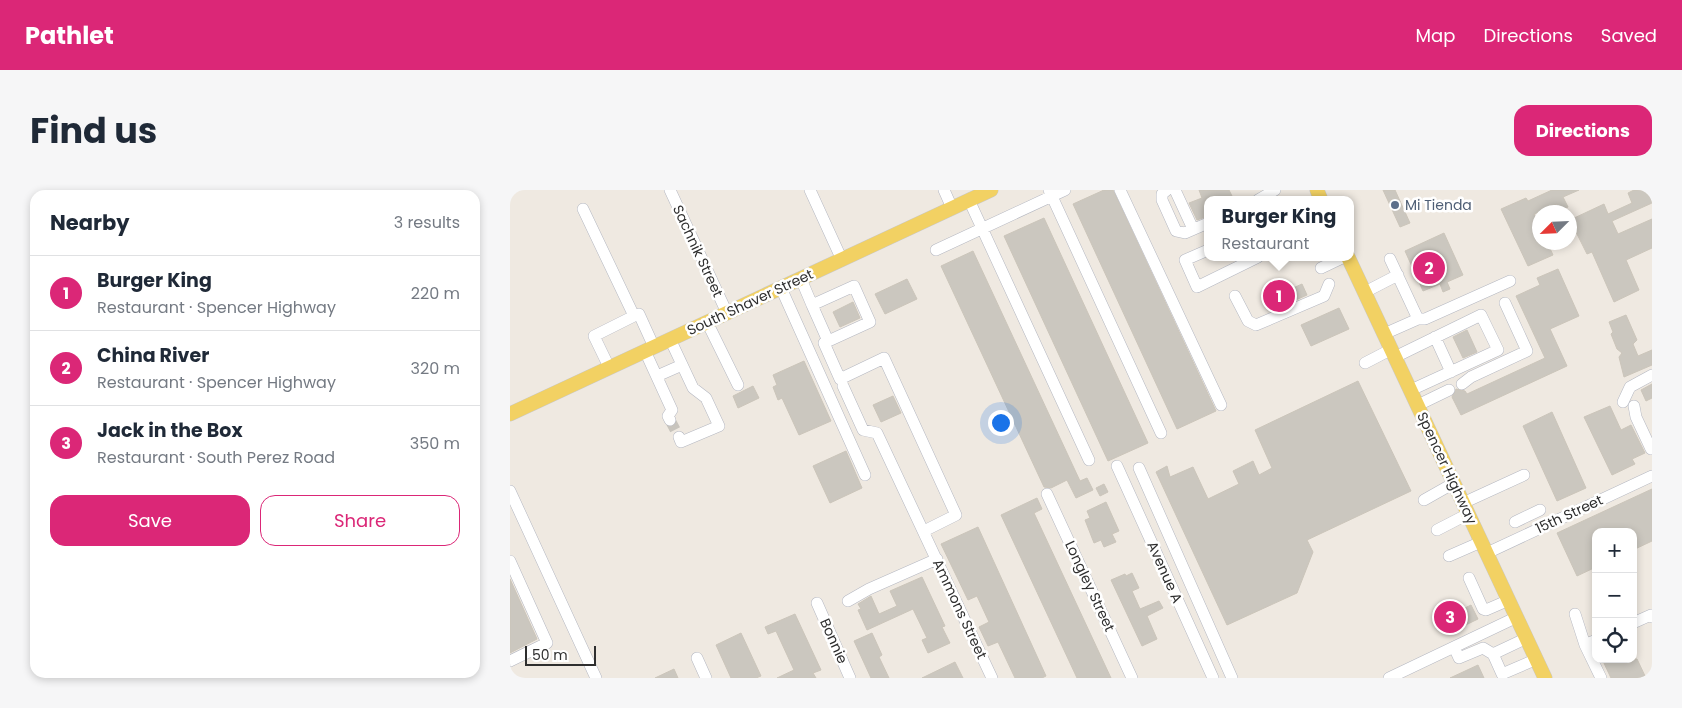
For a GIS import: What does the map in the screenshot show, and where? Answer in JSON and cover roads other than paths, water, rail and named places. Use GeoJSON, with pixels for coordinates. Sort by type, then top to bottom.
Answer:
{"type":"FeatureCollection","features":[{"type":"Feature","properties":{"kind":"main road","name":"South Shaver Street"},"geometry":{"type":"LineString","coordinates":[[510,414],[991,190]]}},
{"type":"Feature","properties":{"kind":"main road","name":"Spencer Highway"},"geometry":{"type":"LineString","coordinates":[[1350,261],[1544,677]]}},
{"type":"Feature","properties":{"kind":"street","name":"Sachnik Street"},"geometry":{"type":"LineString","coordinates":[[670,190],[727,312]]}},
{"type":"Feature","properties":{"kind":"street"},"geometry":{"type":"LineString","coordinates":[[810,190],[842,260]]}},
{"type":"Feature","properties":{"kind":"street"},"geometry":{"type":"LineString","coordinates":[[944,190],[952,208]]}},
{"type":"Feature","properties":{"kind":"street"},"geometry":{"type":"LineString","coordinates":[[936,250],[1050,193],[1064,190]]}},
{"type":"Feature","properties":{"kind":"street"},"geometry":{"type":"LineString","coordinates":[[1120,190],[1221,405]]}},
{"type":"Feature","properties":{"kind":"street"},"geometry":{"type":"LineString","coordinates":[[1167,190],[1162,194],[1162,200],[1176,230],[1185,233],[1204,225]]}},
{"type":"Feature","properties":{"kind":"street"},"geometry":{"type":"LineString","coordinates":[[1175,190],[1193,230]]}},
{"type":"Feature","properties":{"kind":"street"},"geometry":{"type":"LineString","coordinates":[[1050,193],[1161,433]]}},
{"type":"Feature","properties":{"kind":"street"},"geometry":{"type":"LineString","coordinates":[[969,200],[1089,460]]}},
{"type":"Feature","properties":{"kind":"street"},"geometry":{"type":"LineString","coordinates":[[583,209],[634,316]]}},
{"type":"Feature","properties":{"kind":"street"},"geometry":{"type":"LineString","coordinates":[[1204,252],[1185,260],[1197,287],[1250,261]]}},
{"type":"Feature","properties":{"kind":"street"},"geometry":{"type":"LineString","coordinates":[[1390,259],[1418,319]]}},
{"type":"Feature","properties":{"kind":"street"},"geometry":{"type":"LineString","coordinates":[[1321,268],[1336,261]]}},
{"type":"Feature","properties":{"kind":"street"},"geometry":{"type":"LineString","coordinates":[[1365,292],[1398,275]]}},
{"type":"Feature","properties":{"kind":"street"},"geometry":{"type":"LineString","coordinates":[[801,279],[828,342]]}},
{"type":"Feature","properties":{"kind":"street"},"geometry":{"type":"LineString","coordinates":[[1384,334],[1418,319],[1425,319],[1510,281]]}},
{"type":"Feature","properties":{"kind":"street"},"geometry":{"type":"LineString","coordinates":[[1235,296],[1248,321],[1256,325],[1324,296],[1328,284]]}},
{"type":"Feature","properties":{"kind":"street"},"geometry":{"type":"LineString","coordinates":[[812,305],[854,286],[870,322],[824,343],[840,379],[884,358],[956,515],[926,535]]}},
{"type":"Feature","properties":{"kind":"street"},"geometry":{"type":"LineString","coordinates":[[781,288],[865,475]]}},
{"type":"Feature","properties":{"kind":"street"},"geometry":{"type":"LineString","coordinates":[[1462,384],[1471,377],[1527,351],[1505,303]]}},
{"type":"Feature","properties":{"kind":"street"},"geometry":{"type":"LineString","coordinates":[[609,368],[594,336],[639,314],[657,376],[672,410],[668,416],[670,420]]}},
{"type":"Feature","properties":{"kind":"street"},"geometry":{"type":"LineString","coordinates":[[1365,363],[1435,337],[1481,315],[1498,350],[1411,390]]}},
{"type":"Feature","properties":{"kind":"street"},"geometry":{"type":"LineString","coordinates":[[707,322],[738,385]]}},
{"type":"Feature","properties":{"kind":"street"},"geometry":{"type":"LineString","coordinates":[[1435,337],[1451,372]]}},
{"type":"Feature","properties":{"kind":"street"},"geometry":{"type":"LineString","coordinates":[[670,339],[693,388],[706,398],[719,426],[681,442],[679,437]]}},
{"type":"Feature","properties":{"kind":"street"},"geometry":{"type":"LineString","coordinates":[[657,376],[682,365]]}},
{"type":"Feature","properties":{"kind":"street"},"geometry":{"type":"LineString","coordinates":[[1651,449],[1628,404],[1630,387],[1652,375]]}},
{"type":"Feature","properties":{"kind":"street","name":"Ammons Street"},"geometry":{"type":"LineString","coordinates":[[843,386],[864,430],[878,433],[992,678]]}},
{"type":"Feature","properties":{"kind":"street"},"geometry":{"type":"LineString","coordinates":[[1418,406],[1449,390]]}},
{"type":"Feature","properties":{"kind":"street","name":"Avenue A"},"geometry":{"type":"LineString","coordinates":[[1117,466],[1213,678]]}},
{"type":"Feature","properties":{"kind":"street"},"geometry":{"type":"LineString","coordinates":[[1138,468],[1232,678]]}},
{"type":"Feature","properties":{"kind":"street"},"geometry":{"type":"LineString","coordinates":[[1437,530],[1466,508],[1524,475]]}},
{"type":"Feature","properties":{"kind":"street","name":"15th Street"},"geometry":{"type":"LineString","coordinates":[[1449,556],[1484,547],[1652,476]]}},
{"type":"Feature","properties":{"kind":"street"},"geometry":{"type":"LineString","coordinates":[[1424,500],[1454,483]]}},
{"type":"Feature","properties":{"kind":"street"},"geometry":{"type":"LineString","coordinates":[[510,490],[596,678]]}},
{"type":"Feature","properties":{"kind":"street","name":"Longley Street"},"geometry":{"type":"LineString","coordinates":[[1047,494],[1132,678]]}},
{"type":"Feature","properties":{"kind":"street"},"geometry":{"type":"LineString","coordinates":[[1515,522],[1540,510]]}},
{"type":"Feature","properties":{"kind":"street"},"geometry":{"type":"LineString","coordinates":[[848,601],[869,589],[937,559]]}},
{"type":"Feature","properties":{"kind":"street"},"geometry":{"type":"LineString","coordinates":[[510,562],[548,643],[510,661]]}},
{"type":"Feature","properties":{"kind":"street"},"geometry":{"type":"LineString","coordinates":[[1469,578],[1483,609],[1486,610],[1509,600]]}},
{"type":"Feature","properties":{"kind":"street","name":"Bonnie"},"geometry":{"type":"LineString","coordinates":[[817,604],[850,678]]}},
{"type":"Feature","properties":{"kind":"street"},"geometry":{"type":"LineString","coordinates":[[1575,614],[1585,645],[1601,678]]}},
{"type":"Feature","properties":{"kind":"street"},"geometry":{"type":"LineString","coordinates":[[1637,621],[1651,615],[1652,617]]}},
{"type":"Feature","properties":{"kind":"street"},"geometry":{"type":"LineString","coordinates":[[1390,678],[1517,617]]}},
{"type":"Feature","properties":{"kind":"street"},"geometry":{"type":"LineString","coordinates":[[1493,654],[1527,638]]}},
{"type":"Feature","properties":{"kind":"street"},"geometry":{"type":"LineString","coordinates":[[1585,645],[1592,642]]}},
{"type":"Feature","properties":{"kind":"street"},"geometry":{"type":"LineString","coordinates":[[1454,647],[1459,658],[1483,648],[1493,654],[1502,674],[1536,659]]}},
{"type":"Feature","properties":{"kind":"street"},"geometry":{"type":"LineString","coordinates":[[697,658],[706,678]]}},
{"type":"Feature","properties":{"kind":"tunnel"},"geometry":{"type":"LineString","coordinates":[[670,420],[679,437]]}},
{"type":"Feature","properties":{"kind":"place","name":"Mi Tienda"},"geometry":{"type":"Point","coordinates":[1395,205]}},
{"type":"Feature","properties":{"kind":"place","name":"China River"},"geometry":{"type":"Point","coordinates":[1429,268]}},
{"type":"Feature","properties":{"kind":"place","name":"Burger King"},"geometry":{"type":"Point","coordinates":[1279,296]}},
{"type":"Feature","properties":{"kind":"place","name":"Jack in the Box"},"geometry":{"type":"Point","coordinates":[1450,617]}}]}
